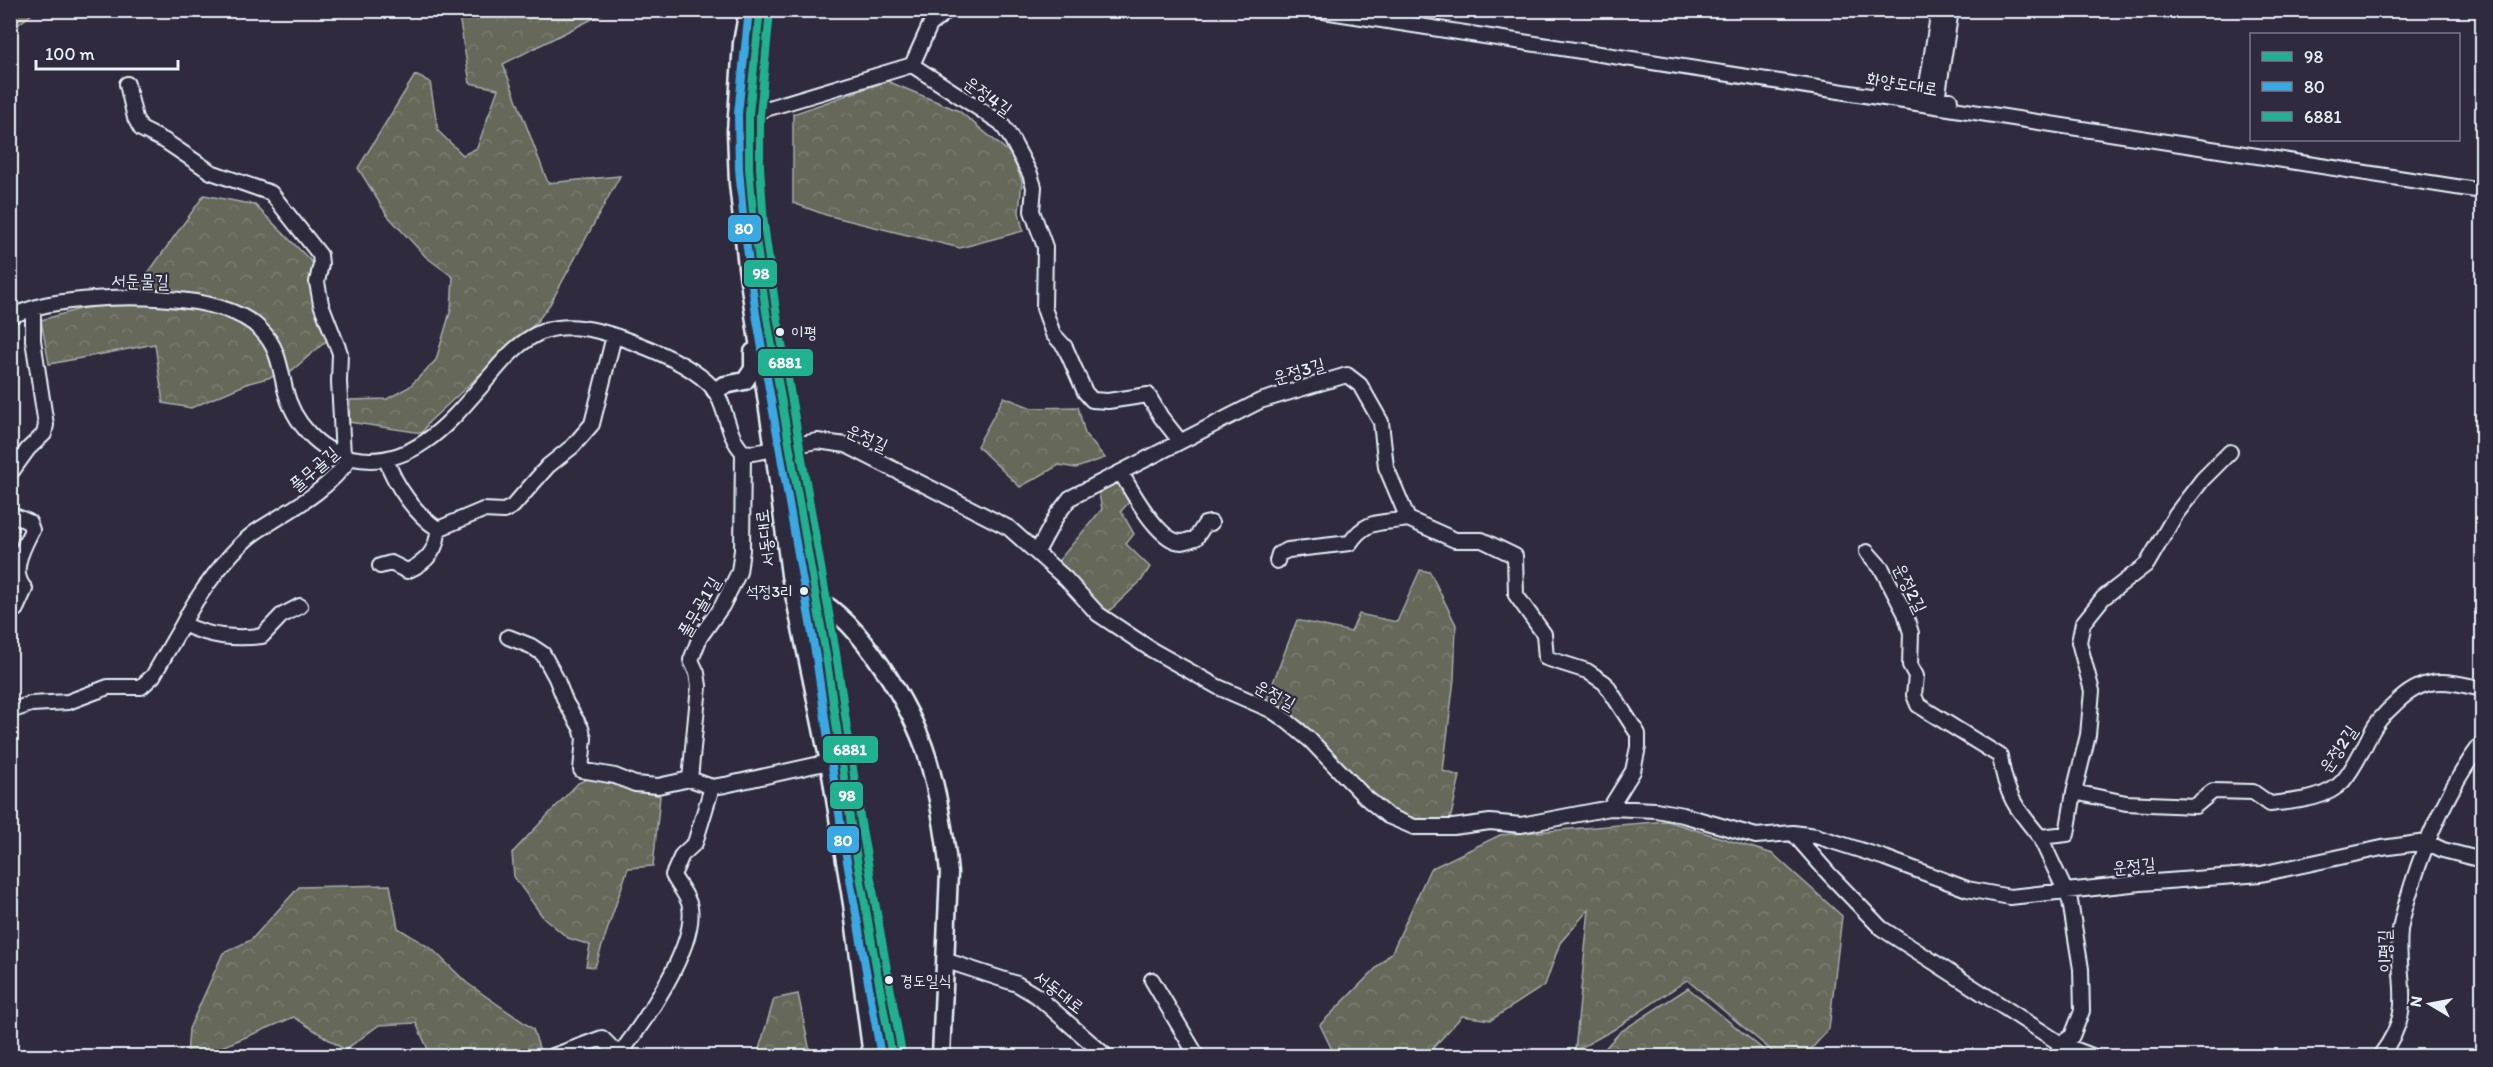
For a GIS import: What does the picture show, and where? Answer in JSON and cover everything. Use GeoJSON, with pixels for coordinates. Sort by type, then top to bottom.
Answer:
{"type":"FeatureCollection","features":[{"type":"Feature","properties":{"kind":"main road","name":"서동대로"},"geometry":{"type":"LineString","coordinates":[[748,10],[742,43],[736,141],[740,204],[757,343],[815,598],[872,1056]]}},
{"type":"Feature","properties":{"kind":"main road","name":"서동대로"},"geometry":{"type":"LineString","coordinates":[[760,10],[748,114],[749,167],[781,448],[789,575],[851,825],[892,1056]]}},
{"type":"Feature","properties":{"kind":"main road"},"geometry":{"type":"LineString","coordinates":[[715,390],[725,385],[745,381],[753,369],[753,352],[757,343]]}},
{"type":"Feature","properties":{"kind":"main road"},"geometry":{"type":"LineString","coordinates":[[815,598],[831,606],[846,620],[873,653],[906,710],[926,755],[946,848],[949,873],[947,961],[941,1056]]}},
{"type":"Feature","properties":{"kind":"street"},"geometry":{"type":"LineString","coordinates":[[748,114],[912,65],[930,25],[948,10]]}},
{"type":"Feature","properties":{"kind":"street","name":"화양도대로"},"geometry":{"type":"LineString","coordinates":[[1317,10],[2482,183]]}},
{"type":"Feature","properties":{"kind":"street","name":"화양도대로"},"geometry":{"type":"LineString","coordinates":[[1359,10],[2482,191]]}},
{"type":"Feature","properties":{"kind":"street"},"geometry":{"type":"LineString","coordinates":[[1930,102],[1939,10]]}},
{"type":"Feature","properties":{"kind":"street"},"geometry":{"type":"LineString","coordinates":[[1930,102],[1951,10]]}},
{"type":"Feature","properties":{"kind":"street","name":"운정4길"},"geometry":{"type":"LineString","coordinates":[[912,65],[1001,123],[1030,174],[1034,187],[1032,211],[1045,247],[1044,308],[1053,334],[1065,347],[1085,392],[1092,400],[1108,401],[1148,395],[1161,417],[1180,441]]}},
{"type":"Feature","properties":{"kind":"street"},"geometry":{"type":"LineString","coordinates":[[127,84],[135,118],[141,129],[165,141],[211,172],[271,193],[320,255],[321,264],[316,282],[321,304],[340,353],[339,382],[347,457]]}},
{"type":"Feature","properties":{"kind":"street","name":"서둔물길"},"geometry":{"type":"LineString","coordinates":[[10,316],[48,304],[97,298],[180,300],[223,307],[242,315],[262,330],[279,355],[285,391],[294,414],[313,440],[329,451],[347,457]]}},
{"type":"Feature","properties":{"kind":"street"},"geometry":{"type":"LineString","coordinates":[[10,474],[27,449],[44,434],[46,425],[33,340],[33,309]]}},
{"type":"Feature","properties":{"kind":"street","name":"풀무골길"},"geometry":{"type":"LineString","coordinates":[[10,711],[31,704],[68,702],[108,687],[141,687],[153,676],[204,589],[238,546],[256,531],[310,499],[342,469],[347,457],[374,461],[386,459],[422,445],[458,414],[506,358],[526,339],[551,330],[580,327],[614,336],[681,365],[698,375],[715,390]]}},
{"type":"Feature","properties":{"kind":"street"},"geometry":{"type":"LineString","coordinates":[[438,529],[483,510],[504,511],[513,506],[548,466],[573,446],[592,424],[614,336]]}},
{"type":"Feature","properties":{"kind":"street","name":"운정3길"},"geometry":{"type":"LineString","coordinates":[[1037,552],[1057,515],[1070,498],[1260,401],[1347,375],[1360,385],[1381,422],[1386,466],[1408,519]]}},
{"type":"Feature","properties":{"kind":"street"},"geometry":{"type":"LineString","coordinates":[[715,390],[734,439],[743,452],[753,453],[781,448]]}},
{"type":"Feature","properties":{"kind":"street","name":"운정길"},"geometry":{"type":"LineString","coordinates":[[781,448],[817,441],[846,445],[1009,528],[1037,552],[1098,614],[1152,650],[1199,676],[1271,710],[1310,740],[1364,796],[1388,816],[1414,827],[1453,827],[1490,822],[1521,825],[1610,808],[1656,810],[1683,815],[1756,836],[1793,833],[1816,836],[1875,854],[1978,891],[2010,897],[2141,883],[2261,874],[2382,848],[2426,842],[2443,850],[2482,860]]}},
{"type":"Feature","properties":{"kind":"street","name":"풀무골1길"},"geometry":{"type":"LineString","coordinates":[[690,779],[699,686],[697,673],[691,660],[700,637],[722,606],[739,572],[742,550],[743,452]]}},
{"type":"Feature","properties":{"kind":"street"},"geometry":{"type":"LineString","coordinates":[[2040,837],[2067,834],[2074,792],[2088,735],[2092,691],[2079,642],[2083,623],[2103,598],[2147,564],[2176,514],[2203,479],[2230,452]]}},
{"type":"Feature","properties":{"kind":"street"},"geometry":{"type":"LineString","coordinates":[[386,459],[390,471],[424,520],[438,529]]}},
{"type":"Feature","properties":{"kind":"street"},"geometry":{"type":"LineString","coordinates":[[1121,473],[1146,514],[1169,537],[1181,542],[1196,538],[1206,524],[1211,523]]}},
{"type":"Feature","properties":{"kind":"street"},"geometry":{"type":"LineString","coordinates":[[10,514],[28,522],[32,530],[16,572],[19,583],[25,589],[16,609],[10,612]]}},
{"type":"Feature","properties":{"kind":"street"},"geometry":{"type":"LineString","coordinates":[[1277,561],[1279,554],[1288,550],[1350,543],[1359,530],[1368,525],[1408,519],[1455,540],[1482,540],[1515,556],[1516,595],[1544,634],[1546,658],[1587,671],[1605,683],[1638,734],[1633,771],[1610,808]]}},
{"type":"Feature","properties":{"kind":"street"},"geometry":{"type":"LineString","coordinates":[[380,566],[391,563],[407,571],[419,566],[434,550],[438,539],[438,529]]}},
{"type":"Feature","properties":{"kind":"street","name":"운정2길"},"geometry":{"type":"LineString","coordinates":[[1867,552],[1882,569],[1905,613],[1911,633],[1910,665],[1916,676],[1914,695],[1918,705],[2001,756],[2006,789],[2020,813],[2040,837],[2067,892]]}},
{"type":"Feature","properties":{"kind":"street"},"geometry":{"type":"LineString","coordinates":[[183,624],[202,633],[218,637],[262,636],[281,616],[300,606]]}},
{"type":"Feature","properties":{"kind":"street"},"geometry":{"type":"LineString","coordinates":[[508,637],[531,646],[543,654],[566,704],[581,728],[584,738],[581,770],[615,776],[635,784],[658,786],[690,779],[712,787],[836,761]]}},
{"type":"Feature","properties":{"kind":"street","name":"운정2길"},"geometry":{"type":"LineString","coordinates":[[2074,792],[2126,803],[2195,806],[2213,791],[2253,792],[2270,804],[2304,800],[2331,790],[2343,782],[2362,752],[2372,730],[2409,690],[2420,684],[2454,682],[2482,689]]}},
{"type":"Feature","properties":{"kind":"street"},"geometry":{"type":"LineString","coordinates":[[2426,842],[2451,792],[2482,743]]}},
{"type":"Feature","properties":{"kind":"street"},"geometry":{"type":"LineString","coordinates":[[553,1056],[602,1038],[619,1056],[648,1017],[675,965],[688,932],[690,906],[673,875],[682,855],[695,843],[712,787]]}},
{"type":"Feature","properties":{"kind":"street"},"geometry":{"type":"LineString","coordinates":[[1793,833],[1881,928],[2059,1050],[2092,1056]]}},
{"type":"Feature","properties":{"kind":"street","name":"이평길"},"geometry":{"type":"LineString","coordinates":[[2380,1056],[2390,1045],[2399,1025],[2404,995],[2400,929],[2426,842]]}},
{"type":"Feature","properties":{"kind":"street"},"geometry":{"type":"LineString","coordinates":[[2059,1050],[2072,1036],[2082,1011],[2081,969],[2067,892]]}},
{"type":"Feature","properties":{"kind":"street","name":"서동대로"},"geometry":{"type":"LineString","coordinates":[[947,961],[1017,984],[1037,996],[1106,1056]]}},
{"type":"Feature","properties":{"kind":"street"},"geometry":{"type":"LineString","coordinates":[[1152,980],[1197,1056]]}},
{"type":"Feature","properties":{"kind":"green space"},"geometry":{"type":"Polygon","coordinates":[[[11,10],[36,10],[36,11],[11,30],[11,10]]]}},
{"type":"Feature","properties":{"kind":"green space"},"geometry":{"type":"Polygon","coordinates":[[[469,10],[608,11],[503,64],[548,183],[620,176],[550,304],[536,323],[429,422],[422,433],[349,422],[350,400],[387,399],[409,387],[436,360],[451,309],[453,277],[426,257],[387,215],[358,168],[415,75],[430,82],[438,131],[463,155],[477,148],[498,89],[470,83],[459,16],[469,10]]]}},
{"type":"Feature","properties":{"kind":"green space"},"geometry":{"type":"Polygon","coordinates":[[[887,81],[959,111],[1011,154],[1022,181],[1019,212],[1023,231],[960,248],[826,215],[793,203],[793,114],[887,81]]]}},
{"type":"Feature","properties":{"kind":"green space"},"geometry":{"type":"Polygon","coordinates":[[[204,195],[255,205],[316,266],[331,337],[290,372],[249,383],[191,408],[163,403],[155,344],[49,364],[41,320],[133,294],[204,195]]]}},
{"type":"Feature","properties":{"kind":"green space"},"geometry":{"type":"Polygon","coordinates":[[[1004,397],[1032,408],[1078,407],[1085,434],[1105,458],[1076,468],[1059,465],[1020,487],[977,446],[1004,397]]]}},
{"type":"Feature","properties":{"kind":"green space"},"geometry":{"type":"Polygon","coordinates":[[[1119,478],[1131,500],[1121,511],[1134,534],[1126,544],[1150,567],[1141,581],[1107,613],[1049,572],[1102,509],[1098,489],[1119,478]]]}},
{"type":"Feature","properties":{"kind":"green space"},"geometry":{"type":"Polygon","coordinates":[[[1420,570],[1430,572],[1456,625],[1454,679],[1443,771],[1460,776],[1450,820],[1417,819],[1391,811],[1362,785],[1304,723],[1266,701],[1297,620],[1351,632],[1359,614],[1397,622],[1420,570]]]}},
{"type":"Feature","properties":{"kind":"green space"},"geometry":{"type":"Polygon","coordinates":[[[589,778],[660,796],[653,866],[628,868],[595,967],[586,966],[590,945],[568,938],[543,917],[514,877],[512,853],[578,783],[589,778]]]}},
{"type":"Feature","properties":{"kind":"green space"},"geometry":{"type":"Polygon","coordinates":[[[1667,821],[1773,854],[1842,916],[1829,1029],[1805,1056],[1778,1056],[1687,980],[1613,1030],[1575,1051],[1589,909],[1560,943],[1545,985],[1491,1020],[1462,1016],[1433,1048],[1431,1056],[1335,1056],[1320,1025],[1392,952],[1430,869],[1500,835],[1667,821]]]}},
{"type":"Feature","properties":{"kind":"green space"},"geometry":{"type":"Polygon","coordinates":[[[390,885],[398,928],[432,949],[467,983],[533,1029],[540,1051],[537,1056],[431,1056],[416,1023],[379,1025],[345,1050],[294,1017],[210,1052],[206,1056],[187,1056],[189,1029],[223,953],[251,940],[299,887],[390,885]]]}},
{"type":"Feature","properties":{"kind":"green space"},"geometry":{"type":"Polygon","coordinates":[[[1688,988],[1771,1056],[1598,1056],[1620,1032],[1688,988]]]}},
{"type":"Feature","properties":{"kind":"green space"},"geometry":{"type":"Polygon","coordinates":[[[798,994],[811,1056],[757,1056],[774,999],[798,994]]]}},
{"type":"Feature","properties":{"kind":"transit line","name":"80"},"geometry":{"type":"LineString","coordinates":[[749,10],[738,114],[739,168],[744,226],[756,314],[816,657],[841,827],[881,1056]]}},
{"type":"Feature","properties":{"kind":"transit line","name":"98"},"geometry":{"type":"LineString","coordinates":[[760,10],[749,114],[749,167],[754,225],[766,312],[826,655],[851,825],[892,1056]]}},
{"type":"Feature","properties":{"kind":"transit line","name":"6881"},"geometry":{"type":"LineString","coordinates":[[770,11],[760,115],[760,167],[764,224],[776,310],[836,653],[861,823],[902,1054]]}},
{"type":"Feature","properties":{"kind":"place","name":"이평"},"geometry":{"type":"Point","coordinates":[780,332]}},
{"type":"Feature","properties":{"kind":"place","name":"석정3리"},"geometry":{"type":"Point","coordinates":[804,591]}},
{"type":"Feature","properties":{"kind":"place","name":"경도일식"},"geometry":{"type":"Point","coordinates":[889,980]}}]}
